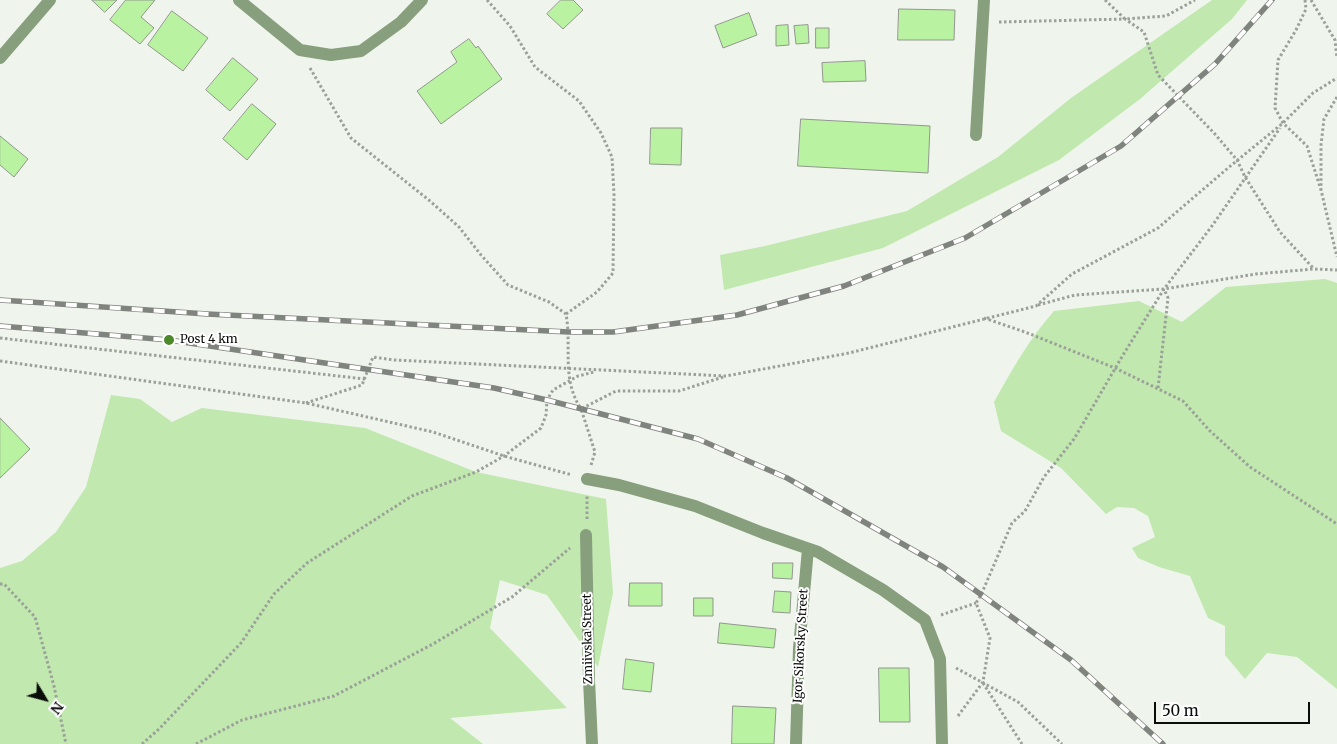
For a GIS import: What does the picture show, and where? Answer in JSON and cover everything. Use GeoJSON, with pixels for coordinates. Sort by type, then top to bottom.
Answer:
{"type":"FeatureCollection","features":[{"type":"Feature","properties":{"kind":"street"},"geometry":{"type":"LineString","coordinates":[[0,58],[50,0]]}},
{"type":"Feature","properties":{"kind":"street"},"geometry":{"type":"LineString","coordinates":[[239,0],[300,50],[331,55],[361,52],[401,22],[422,0]]}},
{"type":"Feature","properties":{"kind":"street"},"geometry":{"type":"LineString","coordinates":[[976,135],[984,0]]}},
{"type":"Feature","properties":{"kind":"street"},"geometry":{"type":"LineString","coordinates":[[587,479],[619,485],[695,506],[818,552],[883,590],[925,620],[940,659],[942,740]]}},
{"type":"Feature","properties":{"kind":"street","name":"Zmiivska Street"},"geometry":{"type":"LineString","coordinates":[[586,535],[592,744]]}},
{"type":"Feature","properties":{"kind":"street","name":"Igor Sikorsky Street"},"geometry":{"type":"LineString","coordinates":[[796,744],[799,648],[808,549]]}},
{"type":"Feature","properties":{"kind":"path"},"geometry":{"type":"LineString","coordinates":[[487,0],[510,26],[535,68],[579,101],[601,133],[612,157],[614,195],[613,273],[597,292],[566,314]]}},
{"type":"Feature","properties":{"kind":"path"},"geometry":{"type":"LineString","coordinates":[[1105,0],[1125,19],[1144,32],[1158,75],[1238,160],[1246,177],[1280,232],[1314,269]]}},
{"type":"Feature","properties":{"kind":"path"},"geometry":{"type":"LineString","coordinates":[[983,23],[1166,16],[1195,0]]}},
{"type":"Feature","properties":{"kind":"path"},"geometry":{"type":"LineString","coordinates":[[1305,0],[1306,9],[1278,60],[1274,108],[1283,123],[1307,146],[1321,190],[1337,257]]}},
{"type":"Feature","properties":{"kind":"path"},"geometry":{"type":"LineString","coordinates":[[1311,0],[1335,40],[1337,58]]}},
{"type":"Feature","properties":{"kind":"path"},"geometry":{"type":"LineString","coordinates":[[196,744],[242,720],[334,696],[433,644],[512,597],[586,535],[587,479],[596,452],[581,408],[573,396],[568,381],[569,332],[566,314],[549,302],[508,284],[481,255],[460,227],[351,138],[300,50]]}},
{"type":"Feature","properties":{"kind":"path"},"geometry":{"type":"LineString","coordinates":[[1036,306],[1072,274],[1158,228],[1283,123],[1313,93],[1337,78]]}},
{"type":"Feature","properties":{"kind":"path"},"geometry":{"type":"LineString","coordinates":[[1321,190],[1321,145],[1324,119],[1337,97]]}},
{"type":"Feature","properties":{"kind":"path"},"geometry":{"type":"LineString","coordinates":[[925,620],[976,603],[1012,523],[1025,511],[1044,477],[1074,439],[1164,289],[1212,226],[1283,123]]}},
{"type":"Feature","properties":{"kind":"path"},"geometry":{"type":"LineString","coordinates":[[581,408],[616,391],[679,392],[726,376],[849,353],[1075,295],[1164,289],[1256,274],[1314,269],[1337,270]]}},
{"type":"Feature","properties":{"kind":"path"},"geometry":{"type":"LineString","coordinates":[[1158,388],[1168,298],[1164,289]]}},
{"type":"Feature","properties":{"kind":"path"},"geometry":{"type":"LineString","coordinates":[[983,318],[1025,332],[1115,368],[1183,401],[1210,432],[1250,467],[1337,524]]}},
{"type":"Feature","properties":{"kind":"path"},"geometry":{"type":"LineString","coordinates":[[0,338],[365,379]]}},
{"type":"Feature","properties":{"kind":"path"},"geometry":{"type":"LineString","coordinates":[[306,403],[362,385],[373,357],[394,360],[726,376]]}},
{"type":"Feature","properties":{"kind":"path"},"geometry":{"type":"LineString","coordinates":[[0,360],[306,403],[433,432],[504,456],[587,479]]}},
{"type":"Feature","properties":{"kind":"path"},"geometry":{"type":"LineString","coordinates":[[142,744],[160,729],[241,643],[274,594],[307,563],[412,496],[476,472],[504,456],[541,428],[546,415],[547,400],[553,390],[578,376],[600,371]]}},
{"type":"Feature","properties":{"kind":"path"},"geometry":{"type":"LineString","coordinates":[[0,584],[4,584],[35,617],[54,686],[66,744]]}},
{"type":"Feature","properties":{"kind":"path"},"geometry":{"type":"LineString","coordinates":[[942,740],[983,682],[990,638],[976,603]]}},
{"type":"Feature","properties":{"kind":"path"},"geometry":{"type":"LineString","coordinates":[[940,659],[1018,702],[1062,744]]}},
{"type":"Feature","properties":{"kind":"path"},"geometry":{"type":"LineString","coordinates":[[983,682],[1022,744]]}},
{"type":"Feature","properties":{"kind":"green space"},"geometry":{"type":"Polygon","coordinates":[[[1212,0],[1247,0],[1232,19],[1140,99],[1059,160],[883,248],[724,290],[720,255],[765,246],[907,211],[998,157],[1071,98],[1212,0]]]}},
{"type":"Feature","properties":{"kind":"green space"},"geometry":{"type":"Polygon","coordinates":[[[1325,279],[1337,283],[1337,689],[1297,657],[1267,653],[1245,679],[1225,655],[1225,626],[1208,618],[1190,576],[1159,567],[1138,558],[1132,548],[1155,537],[1148,516],[1134,508],[1117,507],[1106,514],[1061,468],[1001,431],[994,402],[1029,344],[1054,311],[1139,301],[1182,322],[1226,287],[1325,279]]]}},
{"type":"Feature","properties":{"kind":"green space"},"geometry":{"type":"Polygon","coordinates":[[[111,395],[140,399],[172,422],[202,408],[365,428],[476,472],[606,499],[613,593],[598,667],[547,595],[500,580],[490,628],[567,708],[450,718],[483,744],[0,744],[0,568],[22,561],[56,532],[86,487],[111,395]]]}},
{"type":"Feature","properties":{"kind":"building"},"geometry":{"type":"Polygon","coordinates":[[[92,0],[117,0],[105,12],[92,0]]]}},
{"type":"Feature","properties":{"kind":"building"},"geometry":{"type":"Polygon","coordinates":[[[126,0],[155,0],[141,17],[154,28],[140,44],[110,20],[126,0]]]}},
{"type":"Feature","properties":{"kind":"building"},"geometry":{"type":"Polygon","coordinates":[[[561,0],[573,0],[583,10],[563,29],[547,14],[561,0]]]}},
{"type":"Feature","properties":{"kind":"building"},"geometry":{"type":"Polygon","coordinates":[[[899,9],[955,10],[954,40],[898,40],[899,9]]]}},
{"type":"Feature","properties":{"kind":"building"},"geometry":{"type":"Polygon","coordinates":[[[172,11],[208,38],[183,71],[148,45],[172,11]]]}},
{"type":"Feature","properties":{"kind":"building"},"geometry":{"type":"Polygon","coordinates":[[[749,13],[757,35],[723,48],[715,26],[749,13]]]}},
{"type":"Feature","properties":{"kind":"building"},"geometry":{"type":"Polygon","coordinates":[[[788,25],[789,45],[776,46],[776,26],[788,25]]]}},
{"type":"Feature","properties":{"kind":"building"},"geometry":{"type":"Polygon","coordinates":[[[808,25],[809,43],[796,44],[794,26],[808,25]]]}},
{"type":"Feature","properties":{"kind":"building"},"geometry":{"type":"Polygon","coordinates":[[[816,28],[829,28],[829,48],[816,48],[816,28]]]}},
{"type":"Feature","properties":{"kind":"building"},"geometry":{"type":"Polygon","coordinates":[[[469,39],[476,48],[478,46],[502,79],[441,124],[417,91],[457,62],[451,52],[469,39]]]}},
{"type":"Feature","properties":{"kind":"building"},"geometry":{"type":"Polygon","coordinates":[[[233,58],[258,79],[230,111],[206,90],[233,58]]]}},
{"type":"Feature","properties":{"kind":"building"},"geometry":{"type":"Polygon","coordinates":[[[865,61],[866,81],[823,82],[822,63],[865,61]]]}},
{"type":"Feature","properties":{"kind":"building"},"geometry":{"type":"Polygon","coordinates":[[[252,104],[276,124],[247,160],[223,139],[252,104]]]}},
{"type":"Feature","properties":{"kind":"building"},"geometry":{"type":"Polygon","coordinates":[[[801,119],[930,126],[928,173],[798,166],[801,119]]]}},
{"type":"Feature","properties":{"kind":"building"},"geometry":{"type":"Polygon","coordinates":[[[651,128],[682,128],[681,165],[650,164],[651,128]]]}},
{"type":"Feature","properties":{"kind":"building"},"geometry":{"type":"Polygon","coordinates":[[[0,136],[28,159],[14,177],[0,165],[0,136]]]}},
{"type":"Feature","properties":{"kind":"building"},"geometry":{"type":"Polygon","coordinates":[[[0,418],[30,449],[0,478],[0,418]]]}},
{"type":"Feature","properties":{"kind":"building"},"geometry":{"type":"Polygon","coordinates":[[[773,563],[793,563],[792,579],[773,578],[773,563]]]}},
{"type":"Feature","properties":{"kind":"building"},"geometry":{"type":"Polygon","coordinates":[[[630,583],[662,583],[662,606],[629,606],[630,583]]]}},
{"type":"Feature","properties":{"kind":"building"},"geometry":{"type":"Polygon","coordinates":[[[775,591],[791,592],[790,613],[773,612],[775,591]]]}},
{"type":"Feature","properties":{"kind":"building"},"geometry":{"type":"Polygon","coordinates":[[[694,598],[713,598],[713,616],[694,616],[694,598]]]}},
{"type":"Feature","properties":{"kind":"building"},"geometry":{"type":"Polygon","coordinates":[[[720,623],[776,629],[774,648],[718,643],[720,623]]]}},
{"type":"Feature","properties":{"kind":"building"},"geometry":{"type":"Polygon","coordinates":[[[626,659],[654,663],[651,692],[623,689],[626,659]]]}},
{"type":"Feature","properties":{"kind":"building"},"geometry":{"type":"Polygon","coordinates":[[[879,668],[909,668],[910,722],[880,722],[879,668]]]}},
{"type":"Feature","properties":{"kind":"building"},"geometry":{"type":"Polygon","coordinates":[[[733,706],[776,708],[774,744],[732,744],[733,706]]]}},
{"type":"Feature","properties":{"kind":"railway"},"geometry":{"type":"LineString","coordinates":[[0,300],[207,314],[569,332],[613,332],[737,315],[844,286],[965,238],[1121,146],[1215,64],[1272,0]]}},
{"type":"Feature","properties":{"kind":"railway"},"geometry":{"type":"LineString","coordinates":[[0,326],[169,340],[494,388],[698,439],[787,478],[943,567],[1071,660],[1163,744]]}},
{"type":"Feature","properties":{"kind":"place","name":"Post 4 km"},"geometry":{"type":"Point","coordinates":[169,340]}}]}
